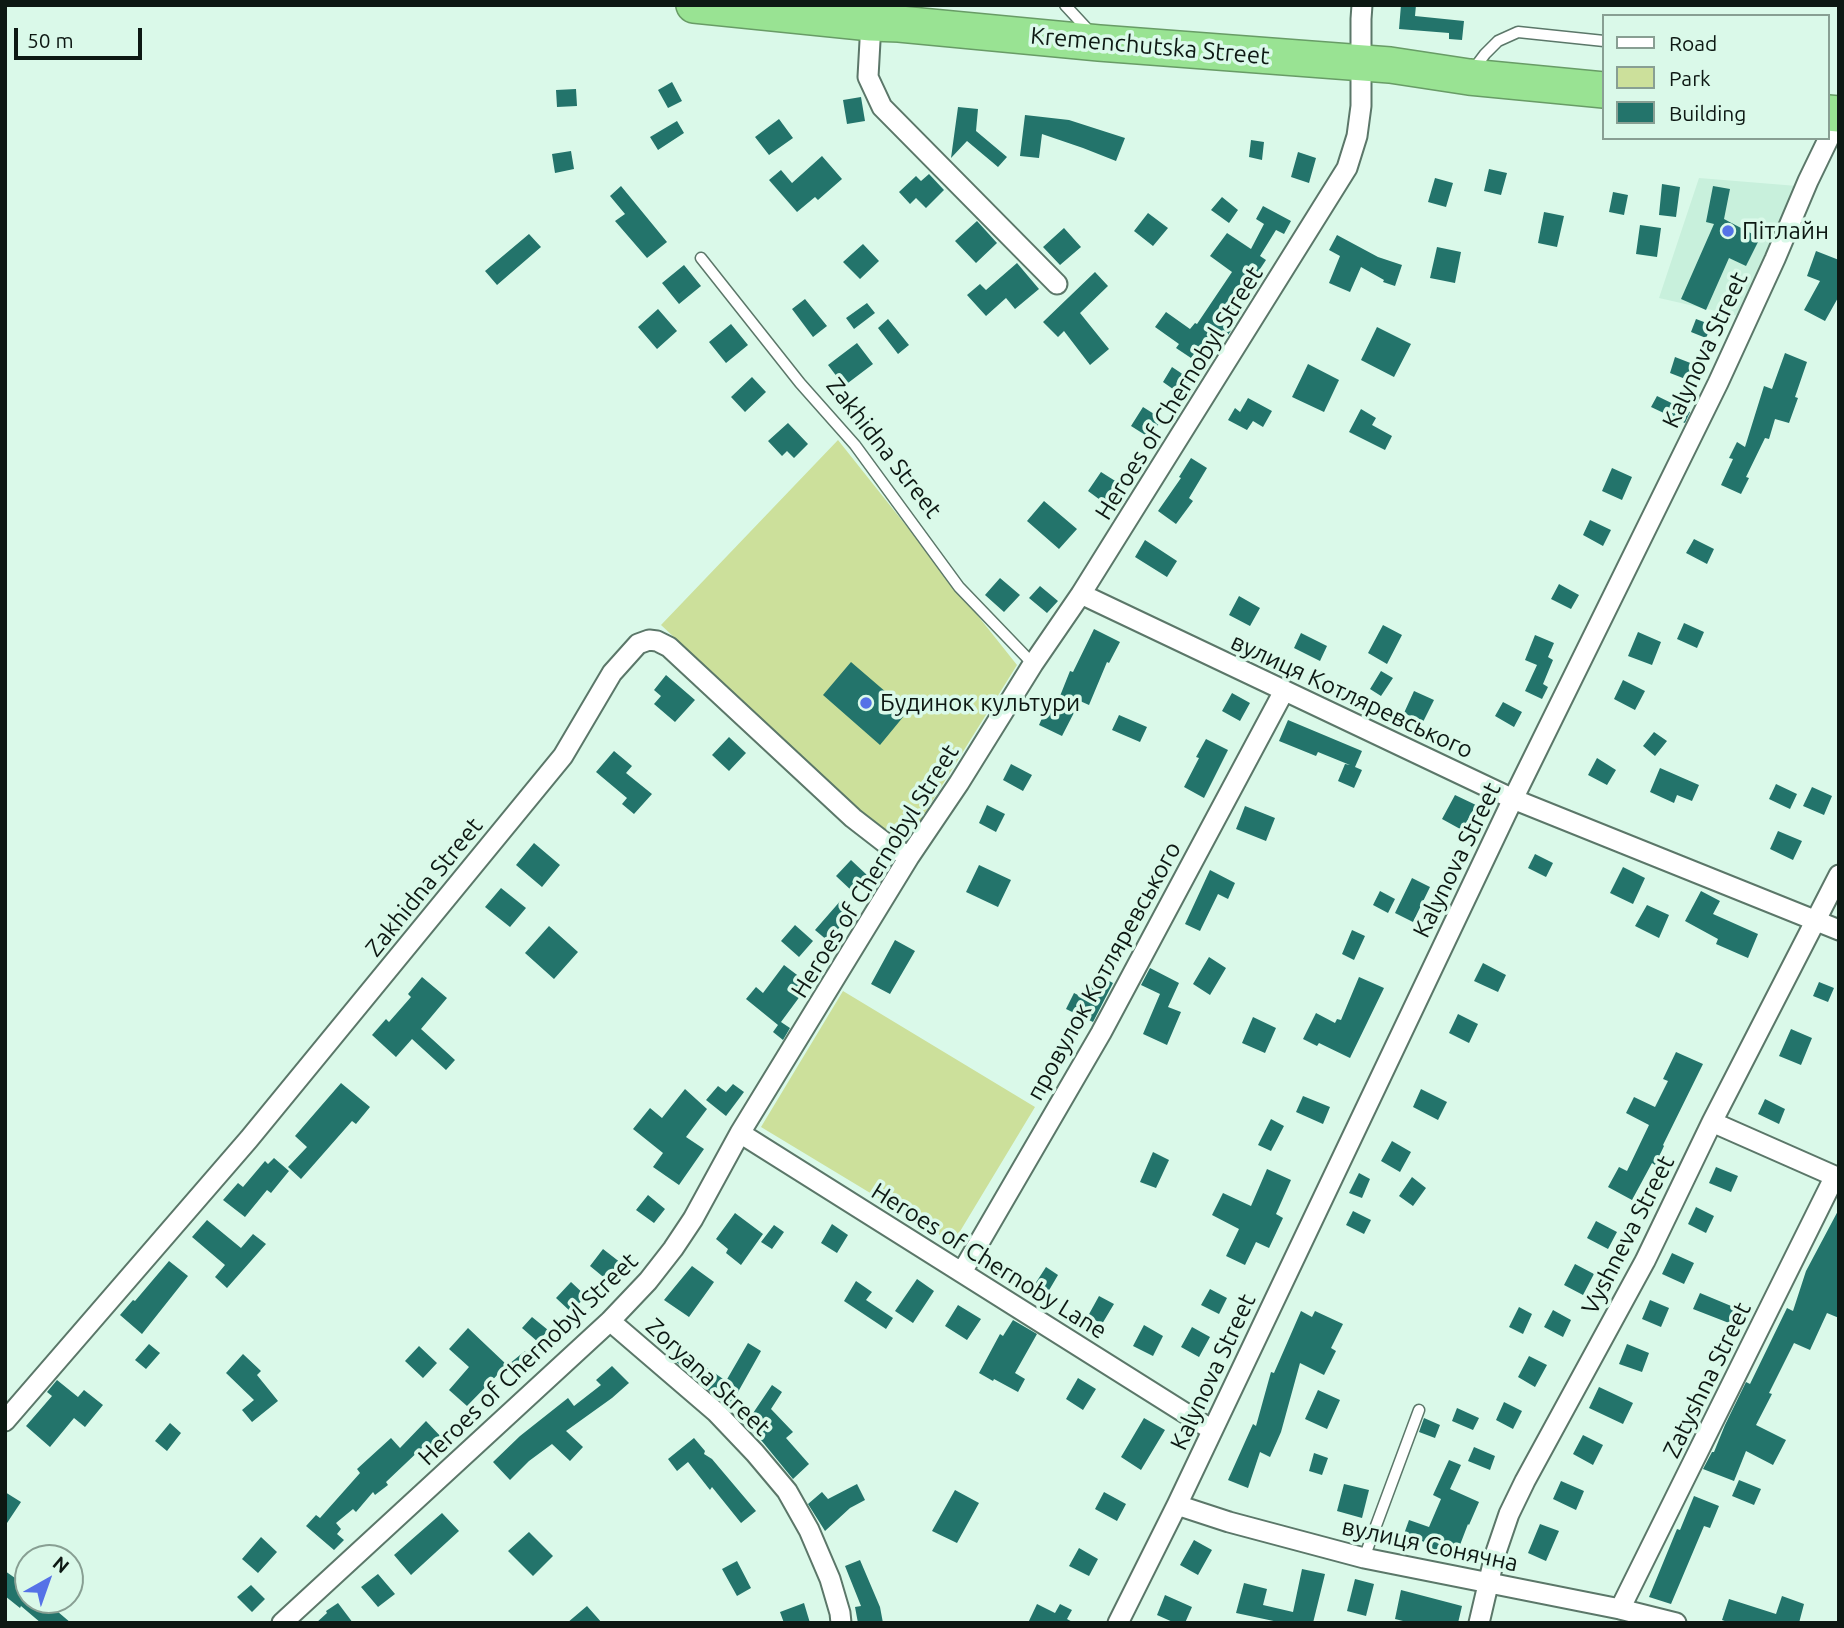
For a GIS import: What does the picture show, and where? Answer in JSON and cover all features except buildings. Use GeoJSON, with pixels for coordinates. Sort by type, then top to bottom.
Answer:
{"type":"FeatureCollection","features":[{"type":"Feature","properties":{"kind":"highway","name":"Kremenchutska Street"},"geometry":{"type":"LineString","coordinates":[[694,5],[894,19],[1099,43],[1360,62],[1602,90]]}},
{"type":"Feature","properties":{"kind":"street","name":"Heroes of Chernobyl Street"},"geometry":{"type":"LineString","coordinates":[[282,1623],[610,1321],[648,1281],[673,1249],[693,1219],[740,1133],[909,857],[960,783],[1033,664],[1081,594],[1347,168],[1357,136],[1361,106],[1362,5]]}},
{"type":"Feature","properties":{"kind":"street"},"geometry":{"type":"LineString","coordinates":[[894,19],[868,77],[882,107],[1057,284]]}},
{"type":"Feature","properties":{"kind":"street","name":"Kalynova Street"},"geometry":{"type":"LineString","coordinates":[[1830,134],[1839,115]]}},
{"type":"Feature","properties":{"kind":"street","name":"Kalynova Street"},"geometry":{"type":"LineString","coordinates":[[1118,1623],[1177,1505],[1513,799],[1718,383],[1827,140]]}},
{"type":"Feature","properties":{"kind":"street","name":"вулиця Котляревського"},"geometry":{"type":"LineString","coordinates":[[1081,594],[1513,799],[1839,930]]}},
{"type":"Feature","properties":{"kind":"street","name":"Zakhidna Street"},"geometry":{"type":"LineString","coordinates":[[5,1421],[248,1139],[546,778],[563,756],[612,673],[638,644],[649,640],[669,647],[853,818],[909,857]]}},
{"type":"Feature","properties":{"kind":"street","name":"провулок Котляревського"},"geometry":{"type":"LineString","coordinates":[[962,1272],[1101,1032],[1284,691]]}},
{"type":"Feature","properties":{"kind":"street","name":"Vyshneva Street"},"geometry":{"type":"LineString","coordinates":[[1479,1623],[1495,1555],[1509,1514],[1645,1261],[1712,1122],[1839,875]]}},
{"type":"Feature","properties":{"kind":"street"},"geometry":{"type":"LineString","coordinates":[[1712,1122],[1837,1177]]}},
{"type":"Feature","properties":{"kind":"street","name":"Heroes of Chernoby Lane"},"geometry":{"type":"LineString","coordinates":[[740,1133],[1212,1430]]}},
{"type":"Feature","properties":{"kind":"street","name":"Zatyshna Street"},"geometry":{"type":"LineString","coordinates":[[1620,1609],[1837,1177]]}},
{"type":"Feature","properties":{"kind":"street","name":"Zoryana Street"},"geometry":{"type":"LineString","coordinates":[[610,1321],[716,1412],[787,1490],[810,1530],[830,1579],[841,1623]]}},
{"type":"Feature","properties":{"kind":"street","name":"вулиця Сонячна"},"geometry":{"type":"LineString","coordinates":[[1177,1505],[1229,1522],[1364,1558],[1620,1609],[1676,1623]]}},
{"type":"Feature","properties":{"kind":"lane"},"geometry":{"type":"LineString","coordinates":[[1065,5],[1099,43]]}},
{"type":"Feature","properties":{"kind":"lane"},"geometry":{"type":"LineString","coordinates":[[1469,76],[1498,41],[1518,32],[1602,41]]}},
{"type":"Feature","properties":{"kind":"lane","name":"Zakhidna Street"},"geometry":{"type":"LineString","coordinates":[[701,258],[800,383],[855,445],[959,587],[1033,664]]}},
{"type":"Feature","properties":{"kind":"lane"},"geometry":{"type":"LineString","coordinates":[[1364,1558],[1419,1410]]}},
{"type":"Feature","properties":{"kind":"shaded area"},"geometry":{"type":"Polygon","coordinates":[[[1699,178],[1797,186],[1738,316],[1659,298],[1699,178]]]}},
{"type":"Feature","properties":{"kind":"green space"},"geometry":{"type":"Polygon","coordinates":[[[838,440],[1017,665],[913,832],[887,835],[661,625],[838,440]]]}},
{"type":"Feature","properties":{"kind":"green space"},"geometry":{"type":"Polygon","coordinates":[[[843,991],[1035,1107],[953,1243],[761,1127],[843,991]]]}},
{"type":"Feature","properties":{"kind":"place","name":"Пітлайн"},"geometry":{"type":"Point","coordinates":[1728,231]}},
{"type":"Feature","properties":{"kind":"place","name":"Будинок культури"},"geometry":{"type":"Point","coordinates":[866,703]}}]}
